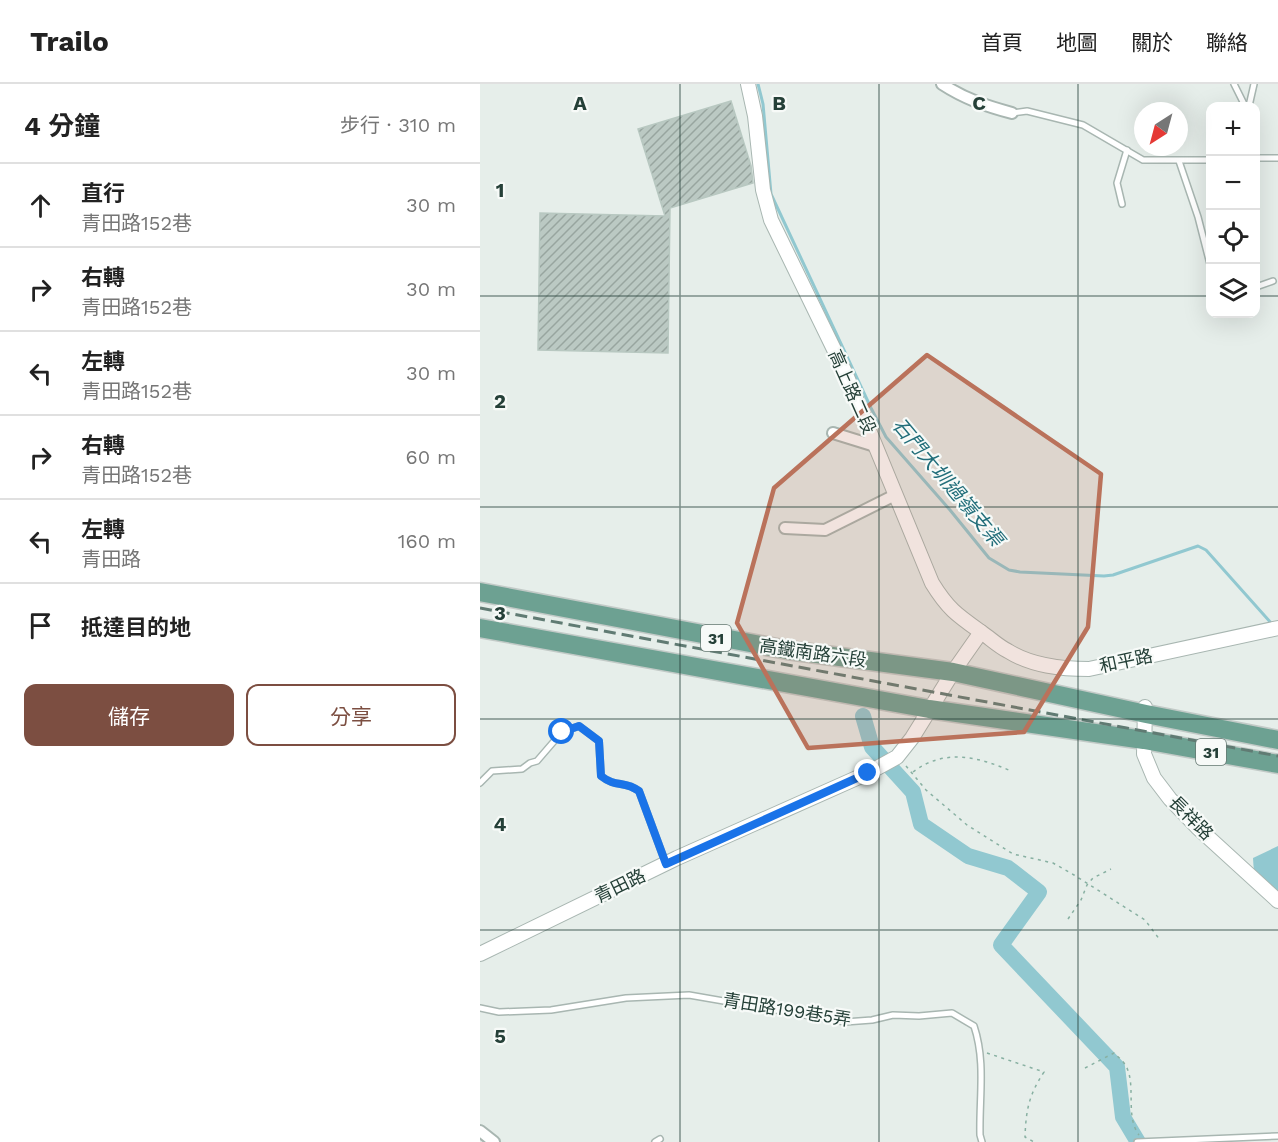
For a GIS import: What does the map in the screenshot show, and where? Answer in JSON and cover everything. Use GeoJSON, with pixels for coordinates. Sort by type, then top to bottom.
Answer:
{"type":"FeatureCollection","features":[{"type":"Feature","properties":{"kind":"main road","name":"高鐵南路六段"},"geometry":{"type":"LineString","coordinates":[[480,592],[787,651],[953,672],[1145,711]]}},
{"type":"Feature","properties":{"kind":"main road","name":"高鐵南路六段"},"geometry":{"type":"LineString","coordinates":[[480,628],[929,709],[1144,740]]}},
{"type":"Feature","properties":{"kind":"main road","name":"31"},"geometry":{"type":"LineString","coordinates":[[1145,711],[1278,740]]}},
{"type":"Feature","properties":{"kind":"main road","name":"31"},"geometry":{"type":"LineString","coordinates":[[1144,740],[1278,764]]}},
{"type":"Feature","properties":{"kind":"street","name":"高上路二段"},"geometry":{"type":"LineString","coordinates":[[748,84],[755,116],[763,190],[771,220],[844,372],[932,583],[945,604],[981,632]]}},
{"type":"Feature","properties":{"kind":"street"},"geometry":{"type":"LineString","coordinates":[[942,84],[982,105],[1012,113]]}},
{"type":"Feature","properties":{"kind":"street"},"geometry":{"type":"LineString","coordinates":[[833,433],[875,446]]}},
{"type":"Feature","properties":{"kind":"street"},"geometry":{"type":"LineString","coordinates":[[785,528],[825,530],[895,495]]}},
{"type":"Feature","properties":{"kind":"street","name":"和平路"},"geometry":{"type":"LineString","coordinates":[[981,632],[1008,652],[1040,665],[1065,669],[1089,669],[1276,629]]}},
{"type":"Feature","properties":{"kind":"street"},"geometry":{"type":"LineString","coordinates":[[953,672],[981,632]]}},
{"type":"Feature","properties":{"kind":"street","name":"青田路"},"geometry":{"type":"LineString","coordinates":[[480,954],[666,864],[888,761],[912,738],[953,672]]}},
{"type":"Feature","properties":{"kind":"street","name":"長祥路"},"geometry":{"type":"LineString","coordinates":[[1145,711],[1144,754],[1154,778],[1170,799],[1197,827],[1278,901]]}},
{"type":"Feature","properties":{"kind":"street"},"geometry":{"type":"LineString","coordinates":[[480,1131],[494,1142]]}},
{"type":"Feature","properties":{"kind":"lane"},"geometry":{"type":"LineString","coordinates":[[1234,84],[1245,102]]}},
{"type":"Feature","properties":{"kind":"lane"},"geometry":{"type":"LineString","coordinates":[[1248,102],[1254,84]]}},
{"type":"Feature","properties":{"kind":"lane"},"geometry":{"type":"LineString","coordinates":[[1012,113],[1027,111],[1083,125],[1143,160],[1206,160]]}},
{"type":"Feature","properties":{"kind":"lane"},"geometry":{"type":"LineString","coordinates":[[1122,204],[1117,183],[1127,150]]}},
{"type":"Feature","properties":{"kind":"lane"},"geometry":{"type":"LineString","coordinates":[[1260,158],[1278,158]]}},
{"type":"Feature","properties":{"kind":"lane"},"geometry":{"type":"LineString","coordinates":[[1179,161],[1206,248]]}},
{"type":"Feature","properties":{"kind":"lane"},"geometry":{"type":"LineString","coordinates":[[1260,286],[1273,281]]}},
{"type":"Feature","properties":{"kind":"lane"},"geometry":{"type":"LineString","coordinates":[[480,783],[492,771],[522,769],[530,762],[537,761],[562,732],[579,726],[599,741],[601,776],[611,784],[629,784],[639,791],[666,864]]}},
{"type":"Feature","properties":{"kind":"lane","name":"青田路199巷5弄"},"geometry":{"type":"LineString","coordinates":[[480,1008],[499,1012],[551,1010],[626,998],[689,995],[845,1022],[872,1020],[893,1015],[919,1016],[952,1012],[975,1026],[980,1051],[982,1084],[980,1135],[982,1142]]}},
{"type":"Feature","properties":{"kind":"lane"},"geometry":{"type":"LineString","coordinates":[[1140,1141],[1278,1136]]}},
{"type":"Feature","properties":{"kind":"path"},"geometry":{"type":"LineString","coordinates":[[913,772],[925,763],[956,756],[975,758],[1011,771]]}},
{"type":"Feature","properties":{"kind":"path"},"geometry":{"type":"LineString","coordinates":[[888,761],[913,772],[926,790],[996,844],[1013,854],[1053,863],[1145,920],[1160,940]]}},
{"type":"Feature","properties":{"kind":"path"},"geometry":{"type":"LineString","coordinates":[[1068,919],[1092,878],[1111,869]]}},
{"type":"Feature","properties":{"kind":"path"},"geometry":{"type":"LineString","coordinates":[[980,1051],[1044,1072],[1033,1089],[1026,1111],[1025,1137],[1034,1142]]}},
{"type":"Feature","properties":{"kind":"path"},"geometry":{"type":"LineString","coordinates":[[1085,1068],[1113,1053],[1125,1064],[1131,1087],[1132,1126],[1140,1141]]}},
{"type":"Feature","properties":{"kind":"highlighted area"},"geometry":{"type":"Polygon","coordinates":[[[927,355],[1101,474],[1088,627],[1024,732],[808,748],[737,623],[774,488],[927,355]]]}},
{"type":"Feature","properties":{"kind":"water"},"geometry":{"type":"Polygon","coordinates":[[[1278,846],[1278,894],[1254,873],[1253,858],[1278,846]]]}},
{"type":"Feature","properties":{"kind":"building"},"geometry":{"type":"Polygon","coordinates":[[[731,101],[751,166],[753,183],[670,208],[668,353],[538,350],[540,213],[665,216],[638,129],[731,101]]]}},
{"type":"Feature","properties":{"kind":"waterway","name":"石門大圳過嶺支渠"},"geometry":{"type":"LineString","coordinates":[[758,84],[763,104],[771,194],[871,408],[886,437],[989,558],[1009,570],[1020,572],[1104,576],[1198,546],[1206,550],[1272,624]]}},
{"type":"Feature","properties":{"kind":"waterway"},"geometry":{"type":"LineString","coordinates":[[863,716],[872,747],[913,792],[921,824],[968,856],[1008,868],[1039,892],[1001,945],[1117,1067],[1123,1117],[1138,1142]]}},
{"type":"Feature","properties":{"kind":"railway"},"geometry":{"type":"LineString","coordinates":[[480,608],[1278,756]]}},
{"type":"Feature","properties":{"kind":"route"},"geometry":{"type":"LineString","coordinates":[[562,732],[579,726],[599,741],[601,776],[611,784],[629,784],[639,791],[666,864],[868,773]]}}]}
